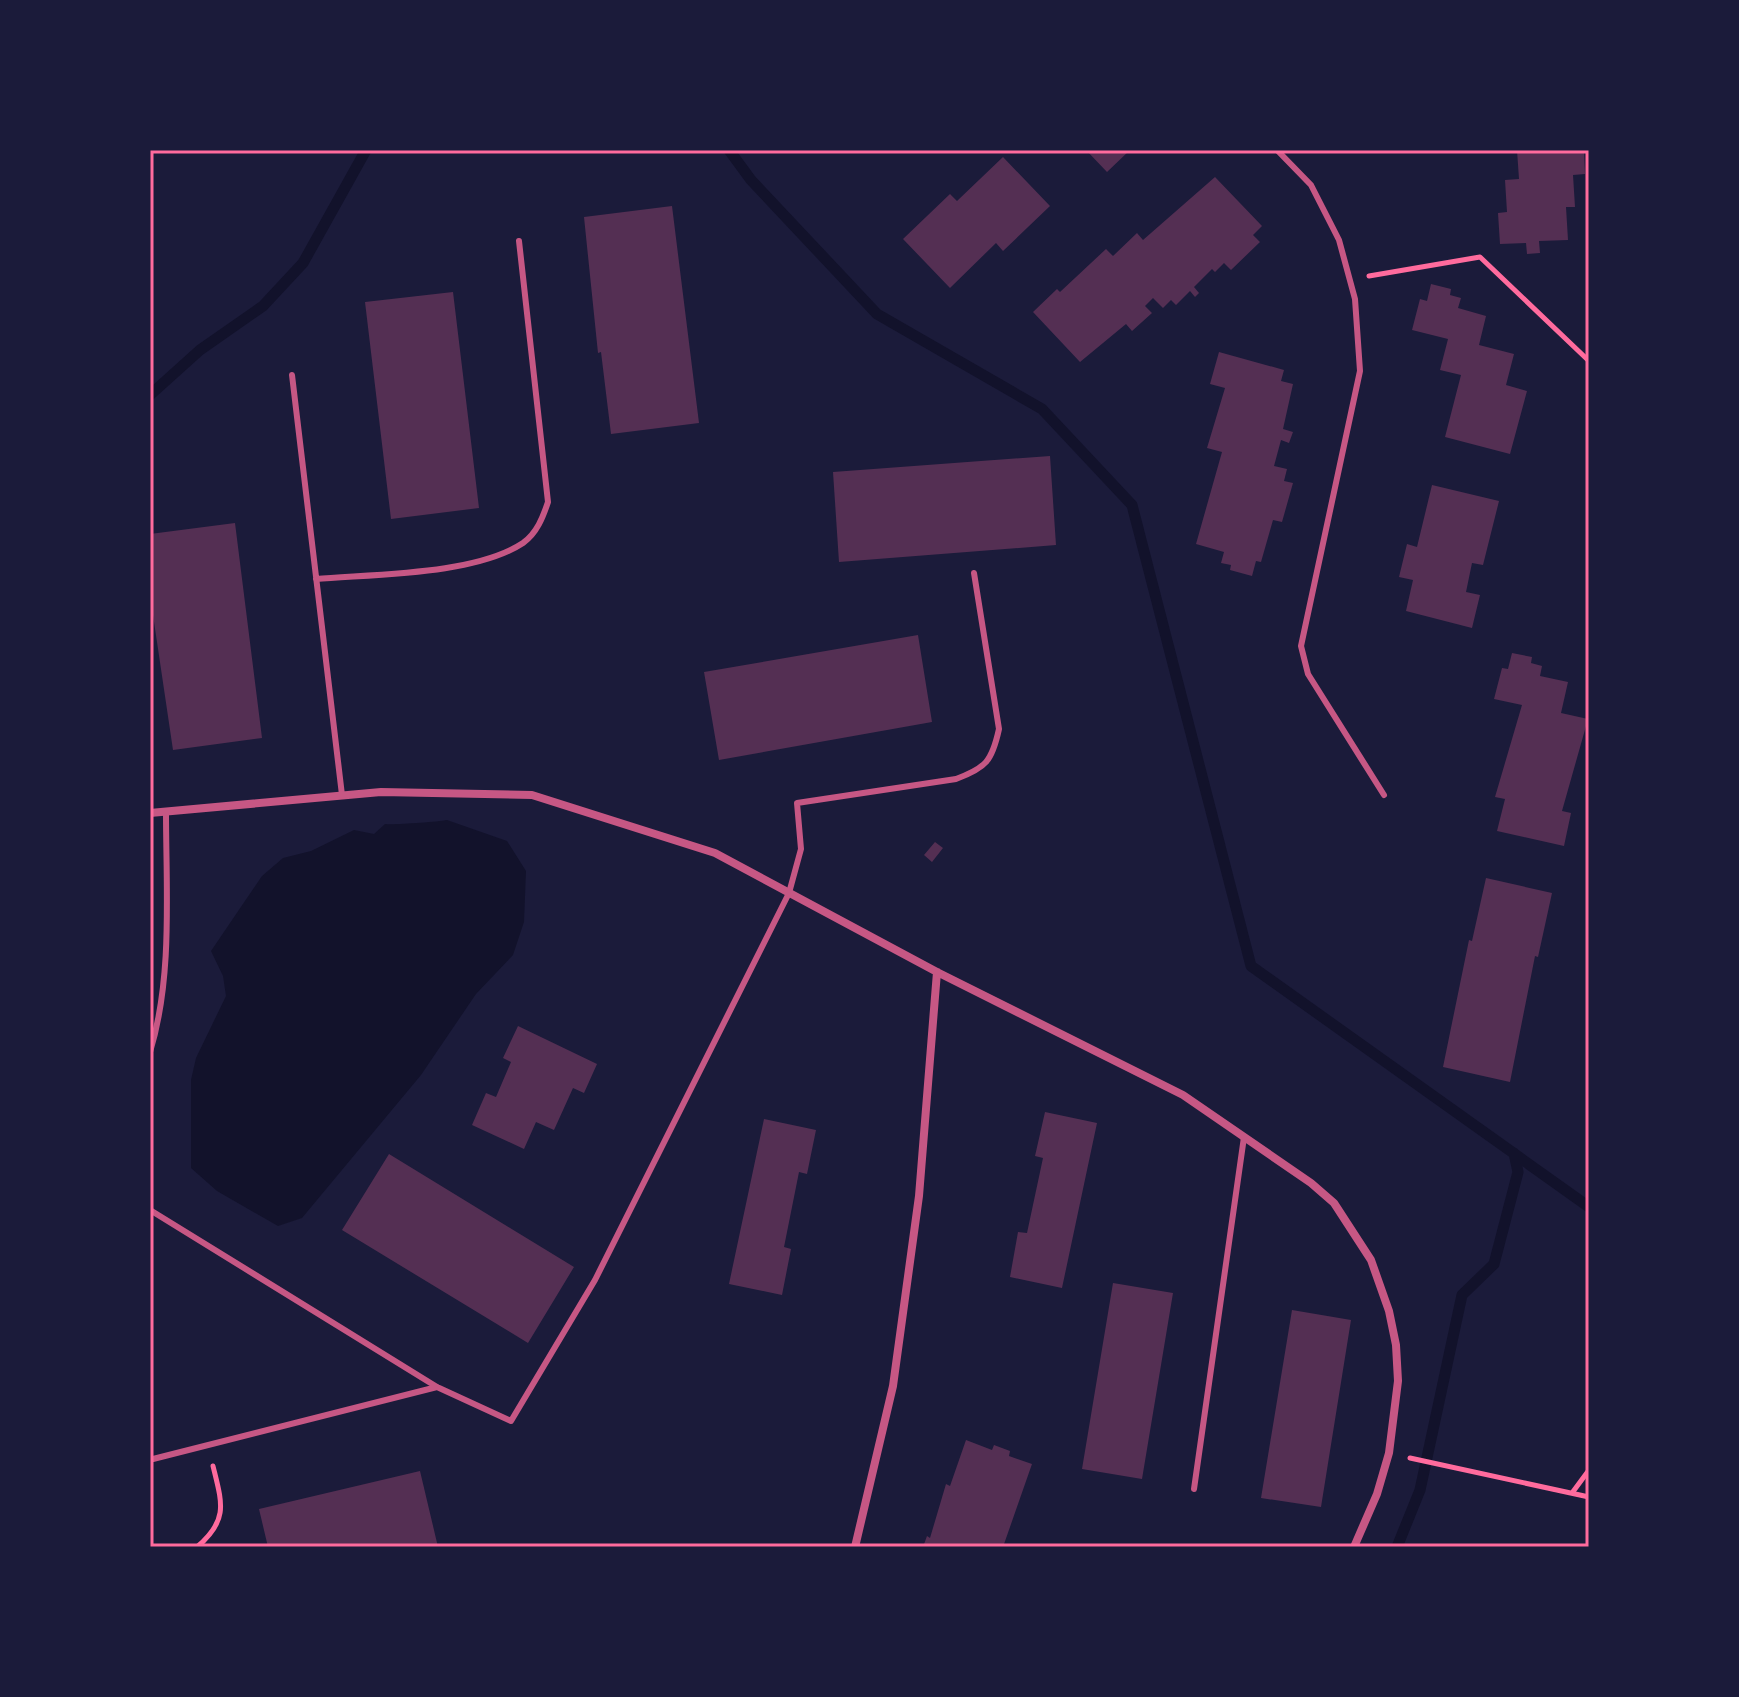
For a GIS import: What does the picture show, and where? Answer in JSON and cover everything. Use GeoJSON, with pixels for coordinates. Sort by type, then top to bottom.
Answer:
{"type":"FeatureCollection","features":[{"type":"Feature","properties":{"kind":"street"},"geometry":{"type":"LineString","coordinates":[[150,813],[381,792],[532,795],[715,853],[937,972],[1183,1095],[1334,1203],[1356,1231],[1371,1260],[1389,1311],[1396,1345],[1395,1417],[1377,1494],[1354,1547]]}},
{"type":"Feature","properties":{"kind":"street"},"geometry":{"type":"LineString","coordinates":[[855,1547],[893,1386],[919,1196],[937,972]]}},
{"type":"Feature","properties":{"kind":"lane"},"geometry":{"type":"LineString","coordinates":[[1277,150],[1311,185],[1339,240],[1355,299],[1360,371],[1301,646],[1308,674],[1384,795]]}},
{"type":"Feature","properties":{"kind":"lane"},"geometry":{"type":"LineString","coordinates":[[316,579],[456,567],[523,543],[540,524],[548,502],[519,241]]}},
{"type":"Feature","properties":{"kind":"lane"},"geometry":{"type":"LineString","coordinates":[[292,375],[342,795]]}},
{"type":"Feature","properties":{"kind":"lane"},"geometry":{"type":"LineString","coordinates":[[150,1210],[437,1387],[511,1421],[595,1280],[789,893],[801,849],[797,803],[956,779],[981,770],[995,750],[999,729],[974,573]]}},
{"type":"Feature","properties":{"kind":"lane"},"geometry":{"type":"LineString","coordinates":[[150,1052],[158,1016],[166,929],[166,812]]}},
{"type":"Feature","properties":{"kind":"lane"},"geometry":{"type":"LineString","coordinates":[[1194,1489],[1244,1137]]}},
{"type":"Feature","properties":{"kind":"lane"},"geometry":{"type":"LineString","coordinates":[[153,1459],[437,1387]]}},
{"type":"Feature","properties":{"kind":"path"},"geometry":{"type":"LineString","coordinates":[[1349,279],[1480,257],[1589,361]]}},
{"type":"Feature","properties":{"kind":"path"},"geometry":{"type":"LineString","coordinates":[[197,1547],[214,1533],[223,1506],[208,1445]]}},
{"type":"Feature","properties":{"kind":"path"},"geometry":{"type":"LineString","coordinates":[[1412,1458],[1589,1497]]}},
{"type":"Feature","properties":{"kind":"path"},"geometry":{"type":"LineString","coordinates":[[1572,1493],[1589,1470]]}},
{"type":"Feature","properties":{"kind":"shaded area"},"geometry":{"type":"Polygon","coordinates":[[[447,820],[507,841],[526,871],[524,922],[513,955],[476,994],[421,1075],[302,1218],[278,1226],[217,1191],[191,1168],[191,1080],[196,1058],[226,996],[223,976],[211,951],[262,876],[283,858],[311,851],[354,830],[374,834],[385,824],[447,820]]]}},
{"type":"Feature","properties":{"kind":"building"},"geometry":{"type":"Polygon","coordinates":[[[1086,150],[1130,150],[1107,172],[1086,150]]]}},
{"type":"Feature","properties":{"kind":"building"},"geometry":{"type":"Polygon","coordinates":[[[1517,150],[1584,150],[1585,174],[1573,175],[1575,207],[1566,207],[1568,240],[1539,241],[1540,253],[1527,254],[1526,243],[1500,244],[1498,213],[1507,212],[1505,180],[1519,179],[1517,150]]]}},
{"type":"Feature","properties":{"kind":"building"},"geometry":{"type":"Polygon","coordinates":[[[1003,157],[1050,206],[1003,251],[996,243],[950,288],[903,239],[950,194],[957,201],[1003,157]]]}},
{"type":"Feature","properties":{"kind":"building"},"geometry":{"type":"Polygon","coordinates":[[[1215,177],[1262,226],[1253,235],[1260,242],[1231,270],[1224,263],[1215,272],[1212,269],[1194,287],[1199,293],[1195,297],[1190,291],[1176,305],[1171,300],[1163,308],[1153,298],[1145,306],[1152,313],[1132,331],[1126,324],[1080,362],[1033,312],[1057,289],[1060,292],[1106,249],[1113,256],[1137,233],[1143,240],[1215,177]]]}},
{"type":"Feature","properties":{"kind":"building"},"geometry":{"type":"Polygon","coordinates":[[[672,206],[699,423],[611,434],[601,352],[598,353],[584,217],[672,206]]]}},
{"type":"Feature","properties":{"kind":"building"},"geometry":{"type":"Polygon","coordinates":[[[1431,284],[1451,289],[1450,295],[1461,298],[1458,308],[1486,316],[1479,345],[1514,354],[1506,385],[1527,391],[1510,454],[1445,437],[1461,375],[1440,370],[1448,339],[1412,330],[1420,299],[1427,301],[1431,284]]]}},
{"type":"Feature","properties":{"kind":"building"},"geometry":{"type":"Polygon","coordinates":[[[453,292],[479,508],[391,519],[365,302],[453,292]]]}},
{"type":"Feature","properties":{"kind":"building"},"geometry":{"type":"Polygon","coordinates":[[[1219,352],[1284,370],[1281,381],[1293,384],[1283,429],[1293,432],[1289,443],[1281,440],[1274,466],[1287,469],[1284,481],[1293,483],[1282,522],[1273,520],[1261,562],[1256,561],[1252,576],[1230,570],[1231,565],[1221,563],[1224,552],[1196,544],[1222,452],[1207,448],[1225,388],[1210,384],[1219,352]]]}},
{"type":"Feature","properties":{"kind":"building"},"geometry":{"type":"Polygon","coordinates":[[[1050,456],[1056,545],[839,562],[833,472],[1050,456]]]}},
{"type":"Feature","properties":{"kind":"building"},"geometry":{"type":"Polygon","coordinates":[[[1432,485],[1499,501],[1483,565],[1472,563],[1466,592],[1480,595],[1472,628],[1406,611],[1413,580],[1399,577],[1407,544],[1417,547],[1432,485]]]}},
{"type":"Feature","properties":{"kind":"building"},"geometry":{"type":"Polygon","coordinates":[[[235,523],[262,738],[173,750],[153,615],[150,534],[235,523]]]}},
{"type":"Feature","properties":{"kind":"building"},"geometry":{"type":"Polygon","coordinates":[[[918,635],[932,722],[719,760],[704,672],[918,635]]]}},
{"type":"Feature","properties":{"kind":"building"},"geometry":{"type":"Polygon","coordinates":[[[1512,653],[1532,657],[1531,663],[1542,666],[1540,676],[1568,682],[1561,713],[1588,719],[1562,811],[1571,813],[1564,846],[1497,831],[1505,799],[1495,797],[1522,705],[1494,699],[1502,668],[1508,669],[1512,653]]]}},
{"type":"Feature","properties":{"kind":"building"},"geometry":{"type":"Polygon","coordinates":[[[935,842],[943,848],[932,862],[924,855],[935,842]]]}},
{"type":"Feature","properties":{"kind":"building"},"geometry":{"type":"Polygon","coordinates":[[[1486,878],[1552,893],[1538,957],[1535,956],[1510,1082],[1443,1067],[1469,940],[1472,941],[1486,878]]]}},
{"type":"Feature","properties":{"kind":"building"},"geometry":{"type":"Polygon","coordinates":[[[518,1026],[597,1064],[584,1093],[573,1088],[554,1130],[536,1122],[524,1149],[472,1125],[486,1093],[496,1097],[511,1062],[503,1058],[518,1026]]]}},
{"type":"Feature","properties":{"kind":"building"},"geometry":{"type":"Polygon","coordinates":[[[1045,1112],[1097,1123],[1062,1288],[1010,1277],[1018,1232],[1027,1233],[1043,1158],[1035,1156],[1045,1112]]]}},
{"type":"Feature","properties":{"kind":"building"},"geometry":{"type":"Polygon","coordinates":[[[764,1119],[816,1130],[807,1174],[799,1172],[784,1247],[791,1249],[782,1295],[729,1284],[764,1119]]]}},
{"type":"Feature","properties":{"kind":"building"},"geometry":{"type":"Polygon","coordinates":[[[389,1154],[574,1267],[528,1343],[342,1230],[389,1154]]]}},
{"type":"Feature","properties":{"kind":"building"},"geometry":{"type":"Polygon","coordinates":[[[1113,1283],[1173,1293],[1142,1479],[1082,1469],[1113,1283]]]}},
{"type":"Feature","properties":{"kind":"building"},"geometry":{"type":"Polygon","coordinates":[[[1292,1310],[1351,1320],[1321,1507],[1261,1498],[1292,1310]]]}},
{"type":"Feature","properties":{"kind":"building"},"geometry":{"type":"Polygon","coordinates":[[[966,1440],[992,1450],[994,1445],[1010,1451],[1009,1456],[1032,1464],[1003,1547],[923,1547],[927,1536],[930,1538],[946,1484],[950,1486],[966,1440]]]}},
{"type":"Feature","properties":{"kind":"building"},"geometry":{"type":"Polygon","coordinates":[[[420,1471],[438,1547],[268,1547],[259,1509],[420,1471]]]}},
{"type":"Feature","properties":{"kind":"waterway"},"geometry":{"type":"LineString","coordinates":[[150,395],[200,350],[263,306],[303,263],[366,150]]}},
{"type":"Feature","properties":{"kind":"waterway"},"geometry":{"type":"LineString","coordinates":[[729,150],[751,180],[877,314],[1042,409],[1132,505],[1251,966],[1589,1207]]}},
{"type":"Feature","properties":{"kind":"waterway"},"geometry":{"type":"LineString","coordinates":[[1397,1547],[1420,1490],[1462,1295],[1494,1264],[1518,1172],[1514,1153]]}}]}
